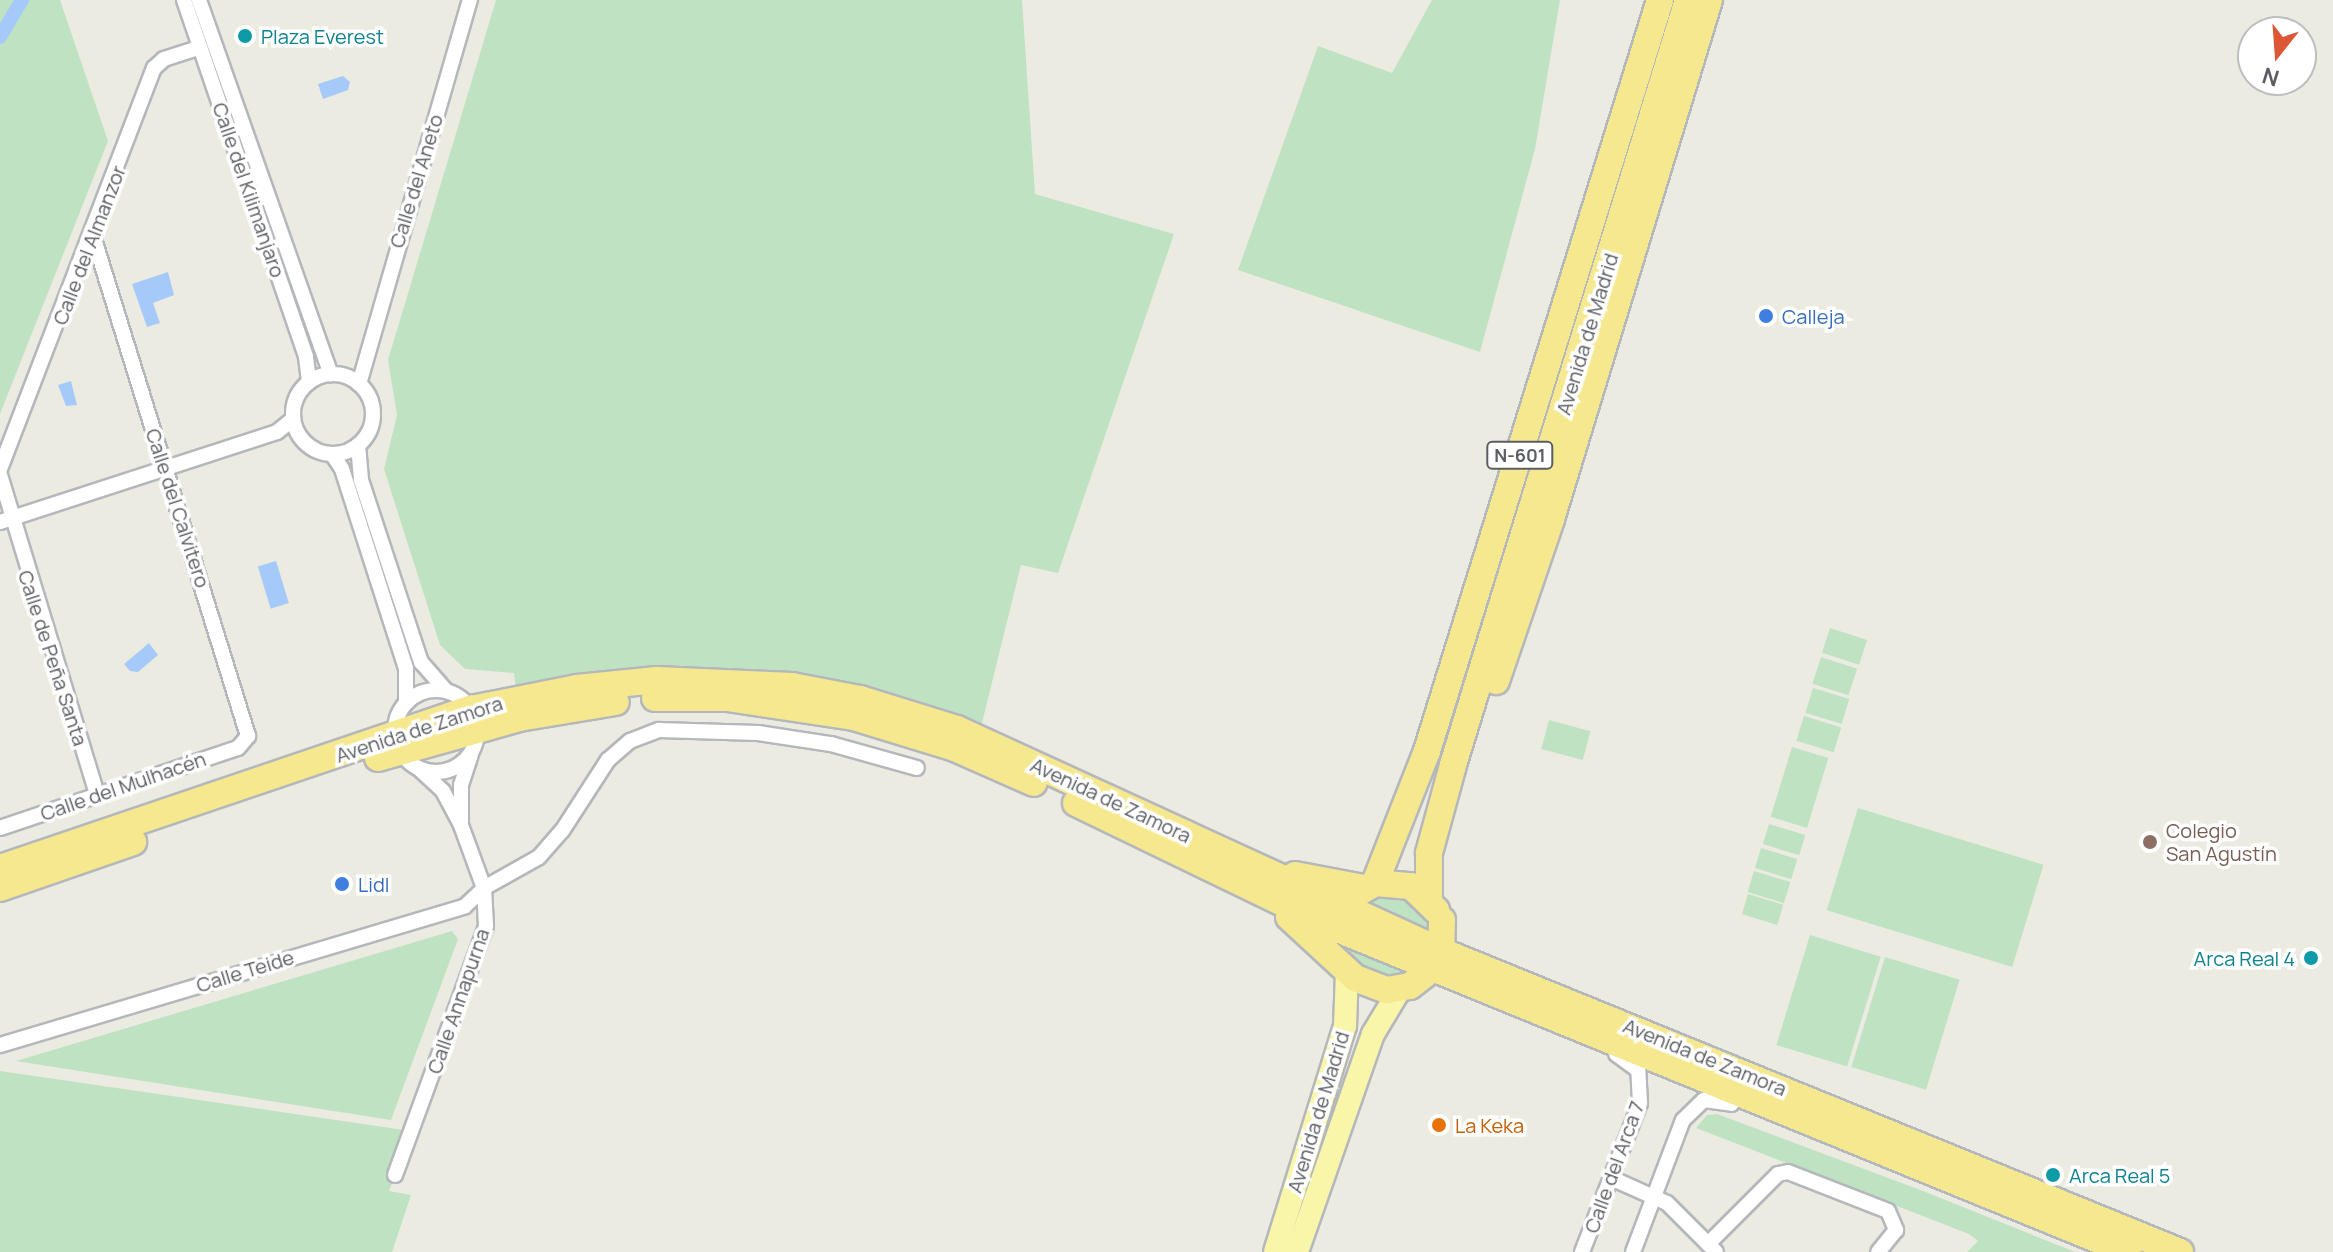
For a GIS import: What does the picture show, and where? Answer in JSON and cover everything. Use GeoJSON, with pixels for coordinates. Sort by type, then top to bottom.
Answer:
{"type":"FeatureCollection","features":[{"type":"Feature","properties":{"kind":"highway","name":"Avenida de Madrid"},"geometry":{"type":"LineString","coordinates":[[1370,885],[1427,751],[1640,67],[1658,0]]}},
{"type":"Feature","properties":{"kind":"highway","name":"Avenida de Madrid"},"geometry":{"type":"LineString","coordinates":[[1437,960],[1436,910],[1429,853],[1453,765],[1688,0]]}},
{"type":"Feature","properties":{"kind":"highway"},"geometry":{"type":"LineString","coordinates":[[1453,765],[1471,743],[1526,596],[1709,0]]}},
{"type":"Feature","properties":{"kind":"highway","name":"Avenida de Zamora"},"geometry":{"type":"LineString","coordinates":[[0,868],[467,720],[512,710],[657,680],[727,680],[819,691],[957,729],[1145,827],[1437,960],[1567,1026],[2128,1252]]}},
{"type":"Feature","properties":{"kind":"highway"},"geometry":{"type":"LineString","coordinates":[[356,756],[405,740]]}},
{"type":"Feature","properties":{"kind":"highway","name":"Avenida de Zamora"},"geometry":{"type":"LineString","coordinates":[[0,888],[356,756]]}},
{"type":"Feature","properties":{"kind":"highway"},"geometry":{"type":"LineString","coordinates":[[1145,827],[1203,835],[1283,871],[1370,885],[1411,886],[1496,973]]}},
{"type":"Feature","properties":{"kind":"highway"},"geometry":{"type":"LineString","coordinates":[[1145,827],[1197,874],[1291,918],[1344,966],[1374,988],[1400,989],[1437,960]]}},
{"type":"Feature","properties":{"kind":"highway"},"geometry":{"type":"LineString","coordinates":[[1344,966],[1339,918],[1370,885]]}},
{"type":"Feature","properties":{"kind":"highway","name":"Avenida de Zamora"},"geometry":{"type":"LineString","coordinates":[[1437,960],[1496,973],[2180,1252]]}},
{"type":"Feature","properties":{"kind":"main road","name":"Avenida de Madrid"},"geometry":{"type":"LineString","coordinates":[[1275,1252],[1345,1026],[1344,966]]}},
{"type":"Feature","properties":{"kind":"main road","name":"Avenida de Madrid"},"geometry":{"type":"LineString","coordinates":[[1297,1252],[1373,1034],[1400,989]]}},
{"type":"Feature","properties":{"kind":"street","name":"Calle del Kilimanjaro"},"geometry":{"type":"LineString","coordinates":[[184,0],[306,357],[309,382]]}},
{"type":"Feature","properties":{"kind":"street","name":"Calle del Kilimanjaro"},"geometry":{"type":"LineString","coordinates":[[199,0],[331,374]]}},
{"type":"Feature","properties":{"kind":"street","name":"Calle del Aneto"},"geometry":{"type":"LineString","coordinates":[[354,381],[470,0]]}},
{"type":"Feature","properties":{"kind":"street","name":"Calle del Almanzor"},"geometry":{"type":"LineString","coordinates":[[0,472],[76,281],[154,68],[164,59],[200,47]]}},
{"type":"Feature","properties":{"kind":"street","name":"Calle del Calvitero"},"geometry":{"type":"LineString","coordinates":[[93,236],[247,723],[244,742]]}},
{"type":"Feature","properties":{"kind":"street"},"geometry":{"type":"LineString","coordinates":[[76,281],[104,273]]}},
{"type":"Feature","properties":{"kind":"street"},"geometry":{"type":"LineString","coordinates":[[332,454],[342,469],[406,668],[405,740],[449,770],[467,720],[421,662],[361,480],[358,445],[373,414],[354,381],[331,374],[309,382],[295,401],[293,419],[299,436],[312,449],[332,454],[358,445]]}},
{"type":"Feature","properties":{"kind":"street"},"geometry":{"type":"LineString","coordinates":[[6,520],[277,432],[293,419]]}},
{"type":"Feature","properties":{"kind":"street"},"geometry":{"type":"LineString","coordinates":[[277,432],[299,436]]}},
{"type":"Feature","properties":{"kind":"street","name":"Calle de Peña Santa"},"geometry":{"type":"LineString","coordinates":[[0,472],[6,520],[97,795]]}},
{"type":"Feature","properties":{"kind":"street","name":"Calle Annapurna"},"geometry":{"type":"LineString","coordinates":[[461,825],[467,720]]}},
{"type":"Feature","properties":{"kind":"street","name":"Calle Teide"},"geometry":{"type":"LineString","coordinates":[[0,1045],[465,906],[484,888],[539,857],[562,831],[608,760],[630,741],[659,730],[758,733],[831,744],[917,768]]}},
{"type":"Feature","properties":{"kind":"street","name":"Calle Annapurna"},"geometry":{"type":"LineString","coordinates":[[395,1175],[486,926],[484,888],[461,825],[443,791],[405,740]]}},
{"type":"Feature","properties":{"kind":"street","name":"Calle del Mulhacén"},"geometry":{"type":"LineString","coordinates":[[0,828],[244,742]]}},
{"type":"Feature","properties":{"kind":"street","name":"Calle del Arca 7"},"geometry":{"type":"LineString","coordinates":[[1567,1026],[1638,1070],[1640,1103],[1582,1252]]}},
{"type":"Feature","properties":{"kind":"street"},"geometry":{"type":"LineString","coordinates":[[1633,1252],[1683,1120],[1704,1100],[1716,1098],[1820,1138],[1879,1152]]}},
{"type":"Feature","properties":{"kind":"street"},"geometry":{"type":"LineString","coordinates":[[1611,1178],[1667,1203],[1712,1248],[1778,1174],[1788,1172],[1888,1211],[1896,1230],[1878,1252]]}},
{"type":"Feature","properties":{"kind":"green space"},"geometry":{"type":"Polygon","coordinates":[[[0,0],[60,0],[108,141],[0,414],[0,0]]]}},
{"type":"Feature","properties":{"kind":"green space"},"geometry":{"type":"Polygon","coordinates":[[[496,0],[1022,0],[1035,194],[1174,234],[1058,573],[1021,565],[980,731],[838,686],[516,689],[514,673],[465,669],[440,645],[384,469],[397,415],[388,360],[496,0]]]}},
{"type":"Feature","properties":{"kind":"green space"},"geometry":{"type":"Polygon","coordinates":[[[1432,0],[1560,0],[1535,149],[1480,352],[1238,270],[1318,46],[1392,73],[1432,0]]]}},
{"type":"Feature","properties":{"kind":"green space"},"geometry":{"type":"Polygon","coordinates":[[[1830,628],[1867,640],[1859,665],[1822,653],[1830,628]]]}},
{"type":"Feature","properties":{"kind":"green space"},"geometry":{"type":"Polygon","coordinates":[[[1821,657],[1857,669],[1848,695],[1812,684],[1821,657]]]}},
{"type":"Feature","properties":{"kind":"green space"},"geometry":{"type":"Polygon","coordinates":[[[1813,688],[1849,699],[1842,724],[1805,713],[1813,688]]]}},
{"type":"Feature","properties":{"kind":"green space"},"geometry":{"type":"Polygon","coordinates":[[[1804,716],[1841,727],[1834,752],[1796,741],[1804,716]]]}},
{"type":"Feature","properties":{"kind":"green space"},"geometry":{"type":"Polygon","coordinates":[[[1549,720],[1591,731],[1583,760],[1541,749],[1549,720]]]}},
{"type":"Feature","properties":{"kind":"green space"},"geometry":{"type":"Polygon","coordinates":[[[1792,747],[1828,758],[1807,828],[1771,817],[1792,747]]]}},
{"type":"Feature","properties":{"kind":"green space"},"geometry":{"type":"Polygon","coordinates":[[[1858,808],[2044,865],[2012,967],[1827,910],[1858,808]]]}},
{"type":"Feature","properties":{"kind":"green space"},"geometry":{"type":"Polygon","coordinates":[[[1769,824],[1805,835],[1799,855],[1763,844],[1769,824]]]}},
{"type":"Feature","properties":{"kind":"green space"},"geometry":{"type":"Polygon","coordinates":[[[1761,848],[1797,859],[1791,879],[1755,868],[1761,848]]]}},
{"type":"Feature","properties":{"kind":"green space"},"geometry":{"type":"Polygon","coordinates":[[[1754,871],[1790,882],[1784,903],[1748,892],[1754,871]]]}},
{"type":"Feature","properties":{"kind":"green space"},"geometry":{"type":"Polygon","coordinates":[[[1379,894],[1411,899],[1431,922],[1432,935],[1360,903],[1379,894]]]}},
{"type":"Feature","properties":{"kind":"green space"},"geometry":{"type":"Polygon","coordinates":[[[1748,894],[1783,905],[1777,925],[1742,914],[1748,894]]]}},
{"type":"Feature","properties":{"kind":"green space"},"geometry":{"type":"Polygon","coordinates":[[[452,931],[458,939],[391,1120],[16,1061],[452,931]]]}},
{"type":"Feature","properties":{"kind":"green space"},"geometry":{"type":"Polygon","coordinates":[[[1810,935],[1881,957],[1847,1067],[1776,1045],[1810,935]]]}},
{"type":"Feature","properties":{"kind":"green space"},"geometry":{"type":"Polygon","coordinates":[[[1345,946],[1417,969],[1411,975],[1372,979],[1345,946]]]}},
{"type":"Feature","properties":{"kind":"green space"},"geometry":{"type":"Polygon","coordinates":[[[1885,957],[1960,980],[1926,1090],[1851,1067],[1885,957]]]}},
{"type":"Feature","properties":{"kind":"green space"},"geometry":{"type":"Polygon","coordinates":[[[0,1071],[411,1131],[389,1191],[411,1195],[392,1252],[0,1252],[0,1071]]]}},
{"type":"Feature","properties":{"kind":"green space"},"geometry":{"type":"Polygon","coordinates":[[[1717,1114],[2075,1252],[1967,1252],[1978,1241],[1969,1234],[1696,1128],[1707,1115],[1717,1114]]]}},
{"type":"Feature","properties":{"kind":"water"},"geometry":{"type":"Polygon","coordinates":[[[343,76],[350,82],[348,90],[323,99],[318,84],[343,76]]]}},
{"type":"Feature","properties":{"kind":"water"},"geometry":{"type":"Polygon","coordinates":[[[168,272],[174,295],[153,303],[160,323],[147,327],[132,284],[168,272]]]}},
{"type":"Feature","properties":{"kind":"water"},"geometry":{"type":"Polygon","coordinates":[[[71,381],[77,405],[66,406],[58,385],[71,381]]]}},
{"type":"Feature","properties":{"kind":"water"},"geometry":{"type":"Polygon","coordinates":[[[276,561],[289,603],[271,609],[258,567],[276,561]]]}},
{"type":"Feature","properties":{"kind":"water"},"geometry":{"type":"Polygon","coordinates":[[[149,643],[158,655],[138,672],[130,671],[124,664],[149,643]]]}},
{"type":"Feature","properties":{"kind":"waterway"},"geometry":{"type":"LineString","coordinates":[[0,37],[22,0]]}},
{"type":"Feature","properties":{"kind":"place","name":"Plaza Everest"},"geometry":{"type":"Point","coordinates":[245,36]}},
{"type":"Feature","properties":{"kind":"place","name":"Calleja"},"geometry":{"type":"Point","coordinates":[1766,316]}},
{"type":"Feature","properties":{"kind":"place","name":"Colegio San Agustín"},"geometry":{"type":"Point","coordinates":[2150,842]}},
{"type":"Feature","properties":{"kind":"place","name":"Lidl"},"geometry":{"type":"Point","coordinates":[342,884]}},
{"type":"Feature","properties":{"kind":"place","name":"Arca Real 4"},"geometry":{"type":"Point","coordinates":[2311,958]}},
{"type":"Feature","properties":{"kind":"place","name":"La Keka"},"geometry":{"type":"Point","coordinates":[1439,1125]}},
{"type":"Feature","properties":{"kind":"place","name":"Arca Real 5"},"geometry":{"type":"Point","coordinates":[2053,1175]}}]}
